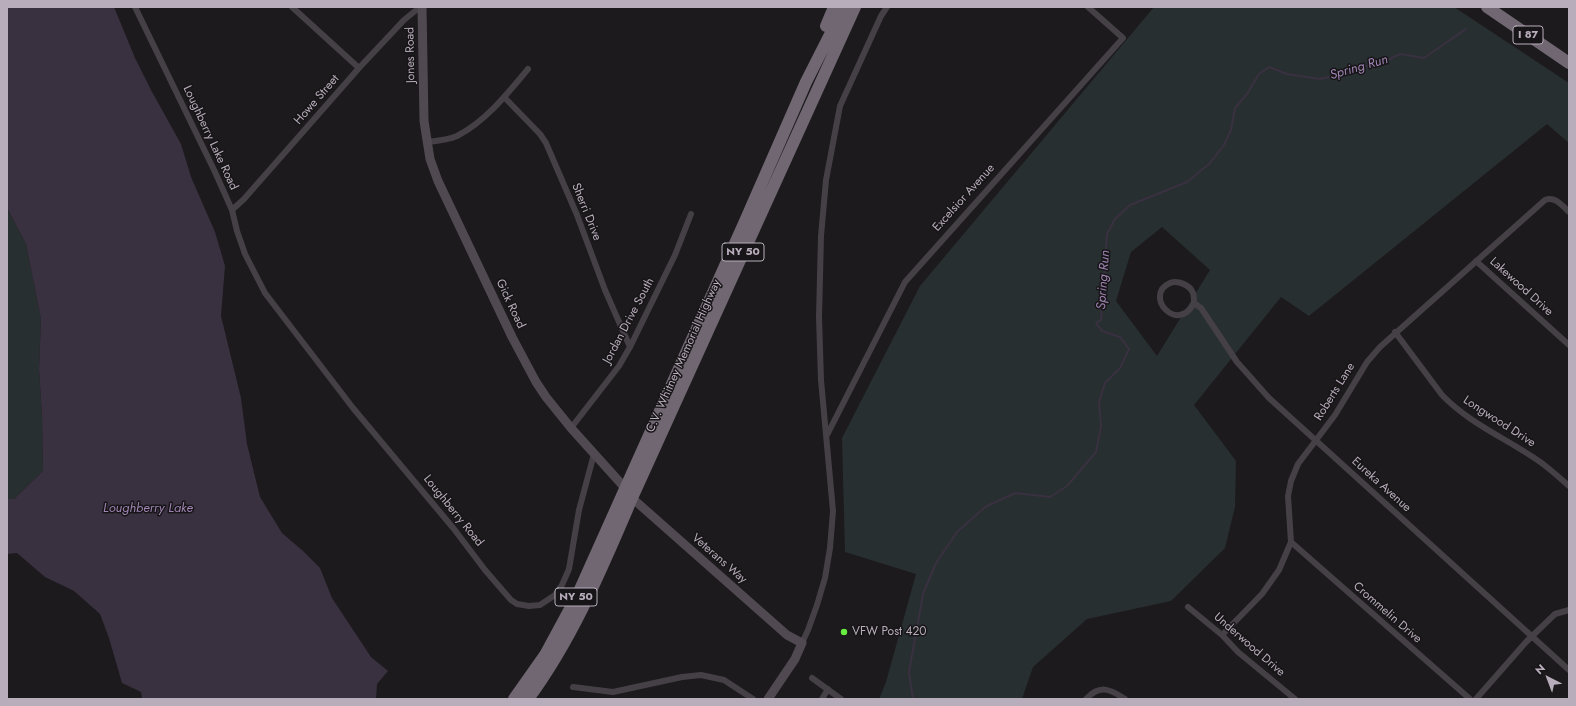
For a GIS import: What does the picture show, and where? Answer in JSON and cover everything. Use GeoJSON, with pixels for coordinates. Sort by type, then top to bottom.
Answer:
{"type":"FeatureCollection","features":[{"type":"Feature","properties":{"kind":"highway"},"geometry":{"type":"LineString","coordinates":[[806,82],[834,7]]}},
{"type":"Feature","properties":{"kind":"highway","name":"C.V. Whitney Memorial Highway"},"geometry":{"type":"LineString","coordinates":[[514,699],[531,676],[578,594],[806,82],[844,7]]}},
{"type":"Feature","properties":{"kind":"highway","name":"C.V. Whitney Memorial Highway"},"geometry":{"type":"LineString","coordinates":[[528,699],[553,663],[585,604],[854,7]]}},
{"type":"Feature","properties":{"kind":"highway","name":"I 87"},"geometry":{"type":"LineString","coordinates":[[1487,7],[1569,63]]}},
{"type":"Feature","properties":{"kind":"street","name":"Loughberry Lake Road"},"geometry":{"type":"LineString","coordinates":[[135,7],[164,64],[232,210],[245,254],[258,281]]}},
{"type":"Feature","properties":{"kind":"street"},"geometry":{"type":"LineString","coordinates":[[292,7],[359,68]]}},
{"type":"Feature","properties":{"kind":"street","name":"Howe Street"},"geometry":{"type":"LineString","coordinates":[[232,210],[270,170],[359,68],[404,20],[421,7]]}},
{"type":"Feature","properties":{"kind":"street","name":"Jones Road"},"geometry":{"type":"LineString","coordinates":[[421,7],[424,104]]}},
{"type":"Feature","properties":{"kind":"street"},"geometry":{"type":"LineString","coordinates":[[768,699],[795,659],[808,630],[825,578],[830,548],[833,512],[821,380],[819,318],[821,236],[826,180],[840,106],[880,16],[887,7]]}},
{"type":"Feature","properties":{"kind":"street","name":"Excelsior Avenue"},"geometry":{"type":"LineString","coordinates":[[827,435],[905,282],[1123,38],[1088,7]]}},
{"type":"Feature","properties":{"kind":"street"},"geometry":{"type":"LineString","coordinates":[[427,142],[456,136],[479,121],[505,98],[528,69]]}},
{"type":"Feature","properties":{"kind":"street","name":"Sherri Drive"},"geometry":{"type":"LineString","coordinates":[[505,98],[540,134],[546,143],[577,215],[605,290],[630,346]]}},
{"type":"Feature","properties":{"kind":"street","name":"Gick Road"},"geometry":{"type":"LineString","coordinates":[[424,104],[430,159],[438,181],[512,336],[536,382],[571,428],[625,488]]}},
{"type":"Feature","properties":{"kind":"street","name":"Roberts Lane"},"geometry":{"type":"LineString","coordinates":[[1222,635],[1262,594],[1279,570],[1291,542],[1288,496],[1291,481],[1298,464],[1335,415],[1367,362],[1395,332],[1542,202],[1549,198],[1554,199],[1569,212]]}},
{"type":"Feature","properties":{"kind":"street","name":"Jordan Drive South"},"geometry":{"type":"LineString","coordinates":[[571,428],[619,366],[674,255],[691,214]]}},
{"type":"Feature","properties":{"kind":"street","name":"Lakewood Drive"},"geometry":{"type":"LineString","coordinates":[[1476,261],[1569,346]]}},
{"type":"Feature","properties":{"kind":"street","name":"Loughberry Road"},"geometry":{"type":"LineString","coordinates":[[258,281],[280,314],[354,408],[454,529],[485,570],[511,600],[517,604],[529,606],[540,605],[555,595],[562,585],[569,569],[579,510],[594,454]]}},
{"type":"Feature","properties":{"kind":"street","name":"Eureka Avenue"},"geometry":{"type":"LineString","coordinates":[[1194,303],[1190,310],[1184,314],[1177,315],[1169,313],[1160,301],[1160,293],[1170,283],[1177,282],[1183,284],[1193,293],[1194,303],[1201,308],[1237,362],[1252,381],[1316,442],[1569,670]]}},
{"type":"Feature","properties":{"kind":"street","name":"Longwood Drive"},"geometry":{"type":"LineString","coordinates":[[1395,332],[1442,396],[1449,403],[1469,418],[1543,464],[1569,486]]}},
{"type":"Feature","properties":{"kind":"street","name":"Veterans Way"},"geometry":{"type":"LineString","coordinates":[[625,488],[632,498],[787,635],[802,643]]}},
{"type":"Feature","properties":{"kind":"street","name":"Crommelin Drive"},"geometry":{"type":"LineString","coordinates":[[1291,542],[1470,699]]}},
{"type":"Feature","properties":{"kind":"street","name":"Underwood Drive"},"geometry":{"type":"LineString","coordinates":[[1188,607],[1222,635],[1238,652],[1295,699]]}},
{"type":"Feature","properties":{"kind":"street"},"geometry":{"type":"LineString","coordinates":[[1476,699],[1526,642],[1555,614],[1569,610]]}},
{"type":"Feature","properties":{"kind":"street"},"geometry":{"type":"LineString","coordinates":[[573,687],[613,692],[682,676],[701,675],[724,680],[753,699]]}},
{"type":"Feature","properties":{"kind":"street"},"geometry":{"type":"LineString","coordinates":[[812,678],[841,699]]}},
{"type":"Feature","properties":{"kind":"street"},"geometry":{"type":"LineString","coordinates":[[822,699],[828,689]]}},
{"type":"Feature","properties":{"kind":"street"},"geometry":{"type":"LineString","coordinates":[[1086,699],[1093,692],[1106,689],[1125,699]]}},
{"type":"Feature","properties":{"kind":"shaded area"},"geometry":{"type":"Polygon","coordinates":[[[1154,7],[1454,7],[1569,83],[1569,143],[1547,124],[1309,316],[1281,297],[1194,405],[1236,461],[1235,507],[1225,548],[1171,601],[1087,619],[1033,667],[1022,699],[879,699],[886,682],[916,574],[845,552],[842,438],[920,286],[1154,7]],[[1162,227],[1131,252],[1116,301],[1157,356],[1210,270],[1162,227]]]}},
{"type":"Feature","properties":{"kind":"shaded area"},"geometry":{"type":"Polygon","coordinates":[[[7,208],[26,244],[41,319],[39,369],[43,471],[14,499],[7,499],[7,208]]]}},
{"type":"Feature","properties":{"kind":"water","name":"Loughberry Lake"},"geometry":{"type":"Polygon","coordinates":[[[7,7],[114,7],[135,58],[181,144],[191,177],[215,232],[225,266],[221,316],[241,398],[247,444],[260,497],[282,533],[320,568],[332,598],[371,657],[388,671],[377,684],[376,699],[142,699],[141,692],[122,683],[109,638],[100,614],[74,591],[45,577],[17,553],[7,554],[7,499],[14,499],[43,471],[39,369],[41,319],[26,244],[7,208],[7,7]]]}},
{"type":"Feature","properties":{"kind":"waterway","name":"Spring Run"},"geometry":{"type":"LineString","coordinates":[[913,699],[909,672],[923,594],[936,563],[957,532],[985,507],[1015,493],[1050,497],[1067,486],[1096,452],[1101,426],[1099,402],[1105,383],[1120,368],[1129,349],[1120,337],[1102,331],[1096,323],[1101,320],[1107,234],[1115,219],[1130,205],[1187,182],[1209,164],[1224,145],[1231,130],[1235,108],[1247,94],[1259,74],[1269,67],[1287,74],[1320,79],[1343,74],[1359,67],[1380,64],[1400,54],[1424,58],[1466,29]]}},
{"type":"Feature","properties":{"kind":"place","name":"VFW Post 420"},"geometry":{"type":"Point","coordinates":[844,632]}}]}
